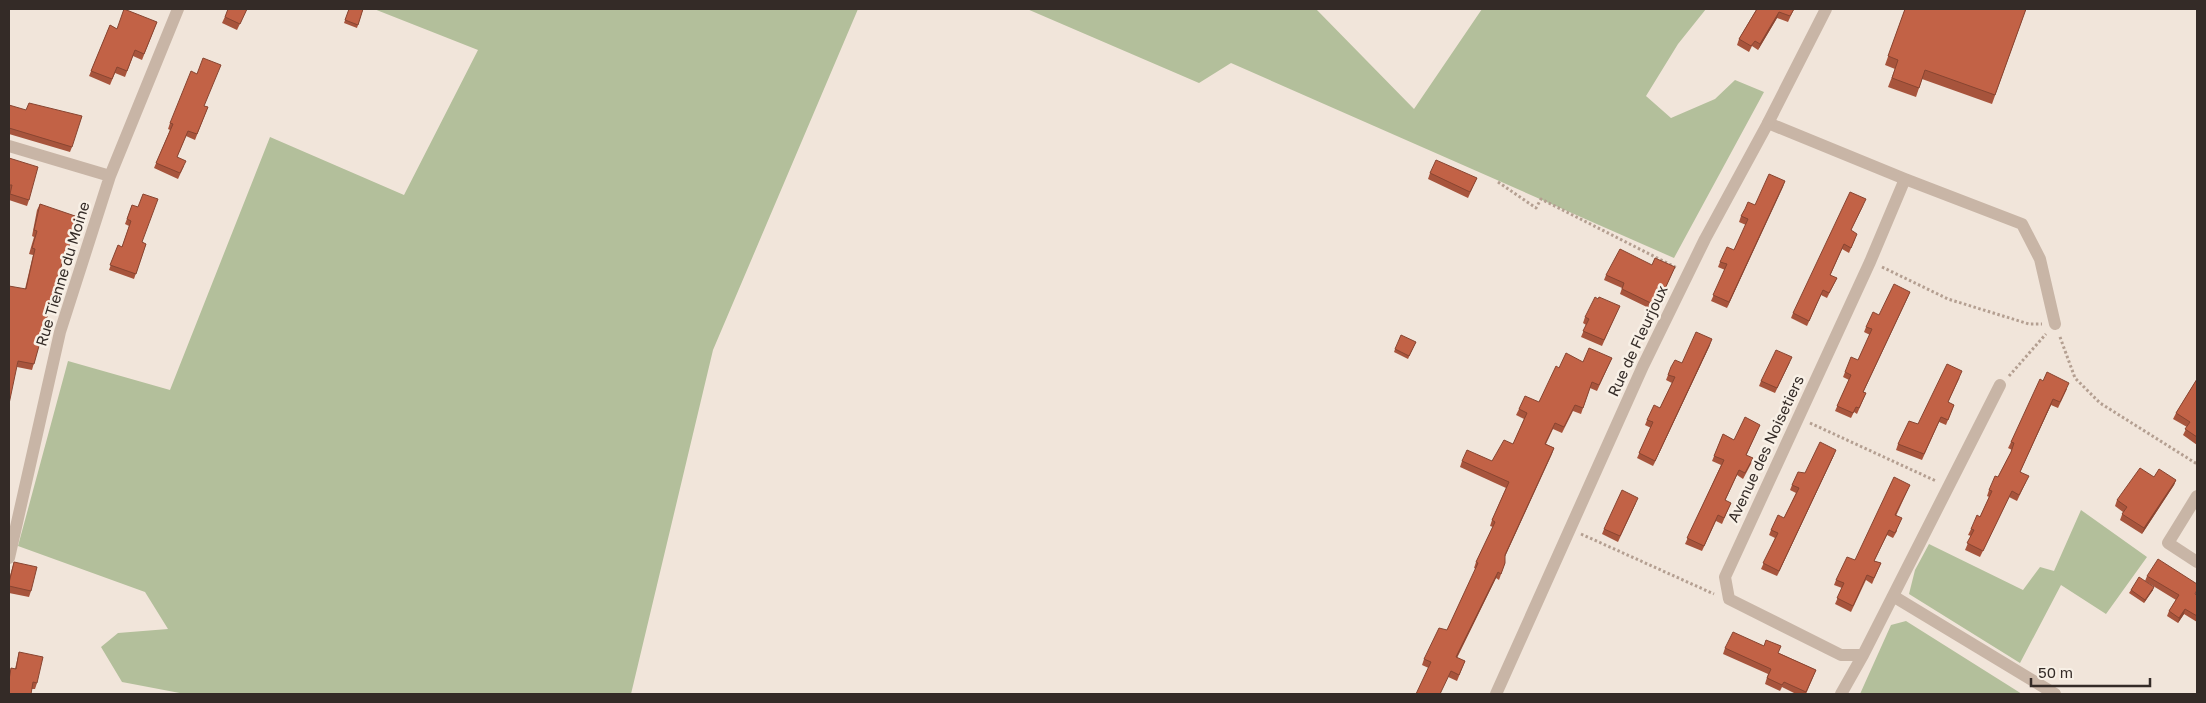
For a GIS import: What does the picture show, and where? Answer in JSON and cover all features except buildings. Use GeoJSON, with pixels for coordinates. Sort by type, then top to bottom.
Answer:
{"type":"FeatureCollection","features":[{"type":"Feature","properties":{"kind":"street","name":"Rue Tienne du Moine"},"geometry":{"type":"LineString","coordinates":[[9,558],[60,332],[110,176],[178,9]]}},
{"type":"Feature","properties":{"kind":"street","name":"Rue de Fleurjoux"},"geometry":{"type":"LineString","coordinates":[[1496,694],[1643,366],[1688,273],[1826,9]]}},
{"type":"Feature","properties":{"kind":"street"},"geometry":{"type":"LineString","coordinates":[[1768,123],[2022,224],[2040,259],[2055,324]]}},
{"type":"Feature","properties":{"kind":"street"},"geometry":{"type":"LineString","coordinates":[[9,146],[110,176]]}},
{"type":"Feature","properties":{"kind":"street","name":"Avenue des Noisetiers"},"geometry":{"type":"LineString","coordinates":[[1729,598],[1725,576],[1870,262],[1905,179]]}},
{"type":"Feature","properties":{"kind":"street"},"geometry":{"type":"LineString","coordinates":[[1841,694],[1863,655],[2000,385]]}},
{"type":"Feature","properties":{"kind":"street"},"geometry":{"type":"LineString","coordinates":[[2197,496],[2168,542],[2197,562]]}},
{"type":"Feature","properties":{"kind":"street"},"geometry":{"type":"LineString","coordinates":[[1893,596],[2055,694]]}},
{"type":"Feature","properties":{"kind":"street"},"geometry":{"type":"LineString","coordinates":[[1729,598],[1841,655],[1863,655]]}},
{"type":"Feature","properties":{"kind":"path"},"geometry":{"type":"LineString","coordinates":[[1498,182],[1536,208],[1541,199],[1688,273]]}},
{"type":"Feature","properties":{"kind":"path"},"geometry":{"type":"LineString","coordinates":[[1870,262],[1948,299],[2029,324],[2055,324]]}},
{"type":"Feature","properties":{"kind":"path"},"geometry":{"type":"LineString","coordinates":[[2000,385],[2055,324]]}},
{"type":"Feature","properties":{"kind":"path"},"geometry":{"type":"LineString","coordinates":[[2055,324],[2075,378],[2100,402],[2197,464]]}},
{"type":"Feature","properties":{"kind":"path"},"geometry":{"type":"LineString","coordinates":[[1798,418],[1948,487]]}},
{"type":"Feature","properties":{"kind":"path"},"geometry":{"type":"LineString","coordinates":[[1570,529],[1698,587],[1729,598]]}},
{"type":"Feature","properties":{"kind":"green space"},"geometry":{"type":"Polygon","coordinates":[[[374,9],[858,9],[713,350],[631,694],[185,694],[122,682],[101,647],[118,633],[168,629],[145,592],[18,546],[68,361],[170,390],[270,137],[404,195],[478,50],[374,9]]]}},
{"type":"Feature","properties":{"kind":"green space"},"geometry":{"type":"Polygon","coordinates":[[[1027,9],[1316,9],[1414,109],[1482,9],[1706,9],[1678,44],[1646,96],[1671,118],[1715,99],[1735,80],[1764,92],[1674,258],[1231,63],[1199,83],[1027,9]]]}},
{"type":"Feature","properties":{"kind":"green space"},"geometry":{"type":"Polygon","coordinates":[[[2081,510],[2147,557],[2106,614],[2061,585],[2020,663],[1909,594],[1915,570],[1929,544],[2023,590],[2040,567],[2054,571],[2081,510]]]}},
{"type":"Feature","properties":{"kind":"green space"},"geometry":{"type":"Polygon","coordinates":[[[1906,621],[2022,694],[1860,694],[1891,625],[1906,621]]]}}]}
